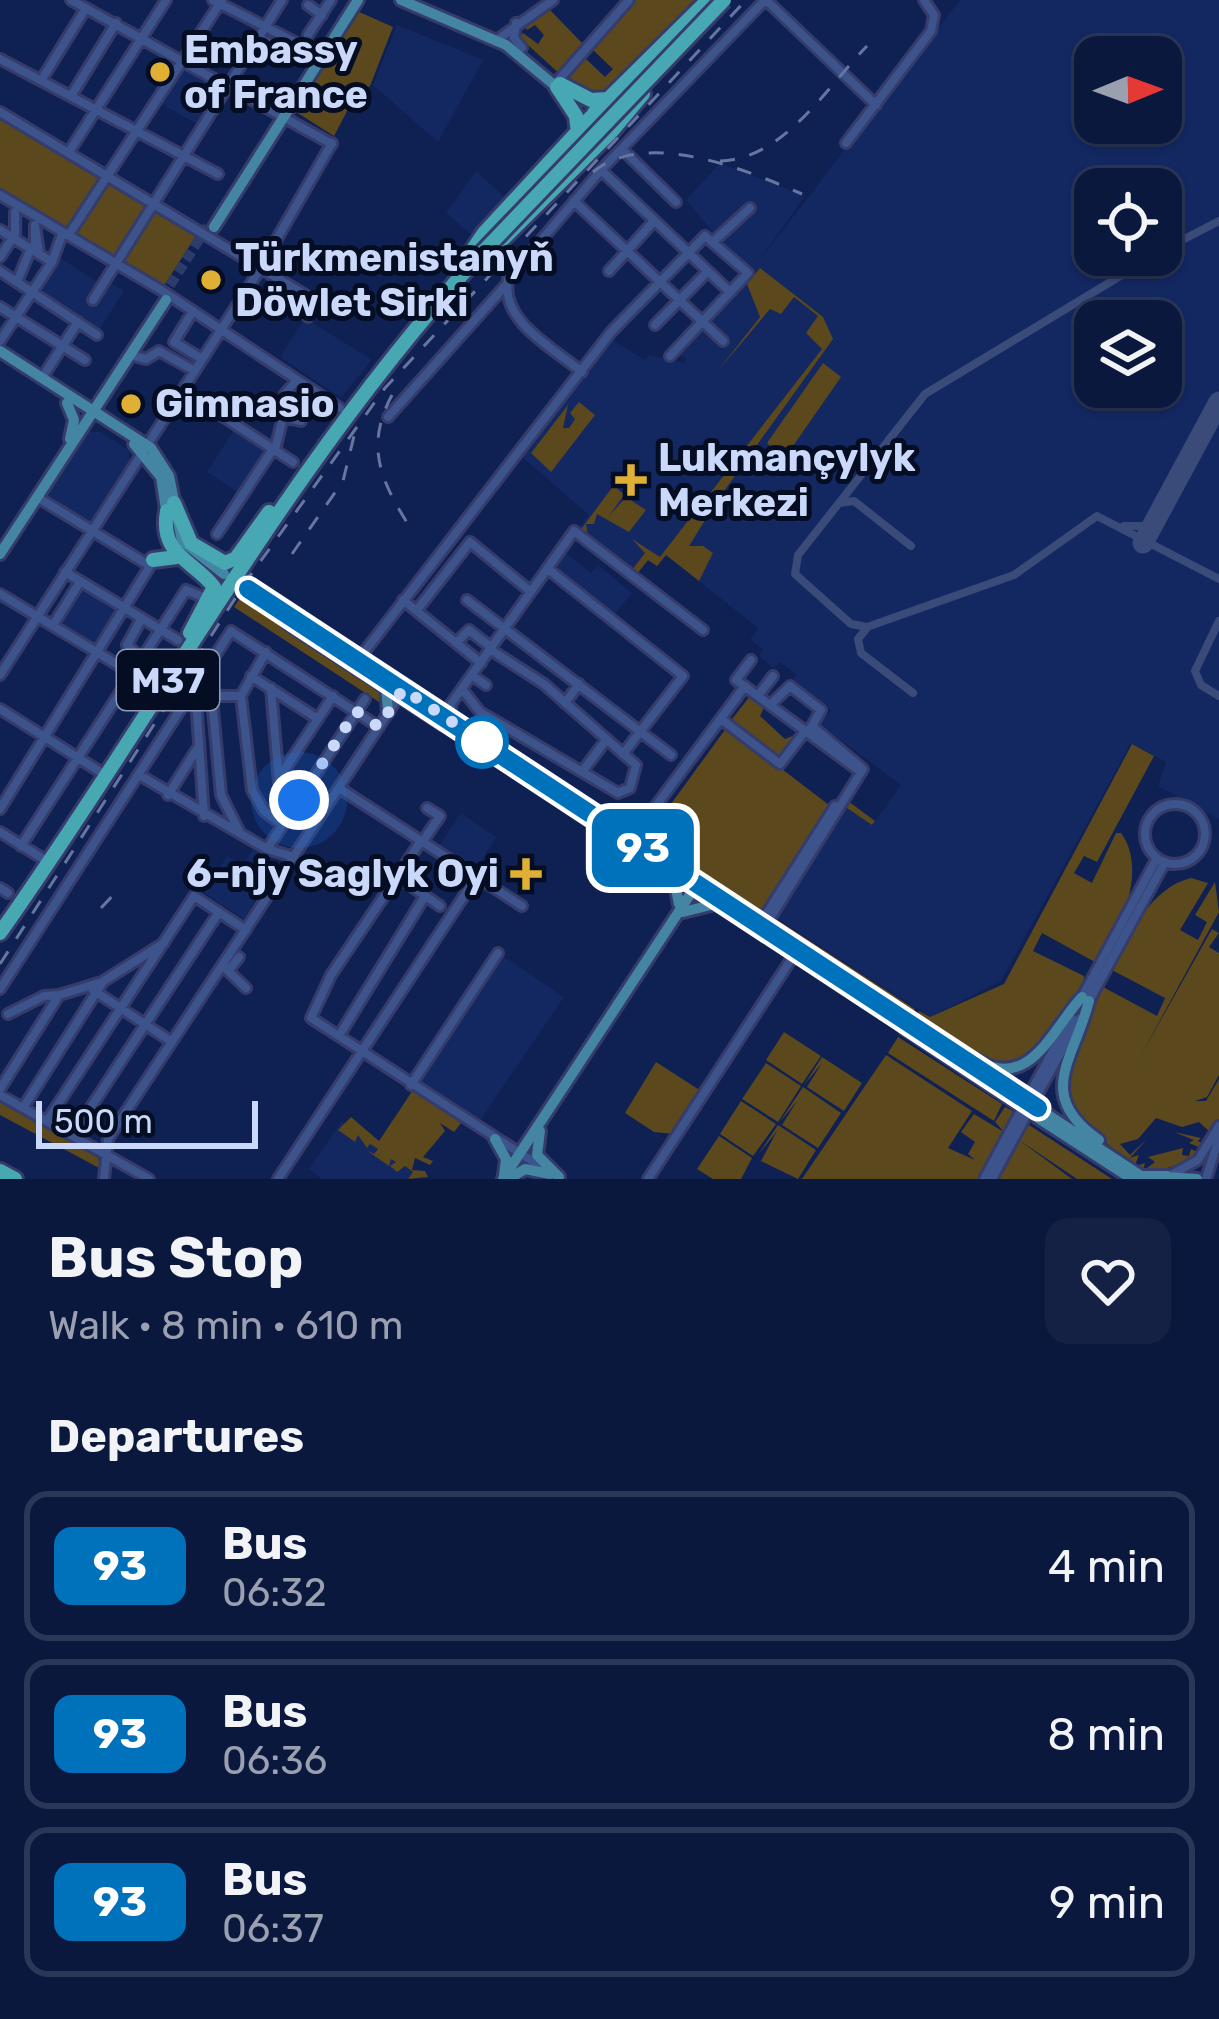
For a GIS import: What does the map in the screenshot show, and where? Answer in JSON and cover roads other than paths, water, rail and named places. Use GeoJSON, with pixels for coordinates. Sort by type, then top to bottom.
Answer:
{"type":"FeatureCollection","features":[{"type":"Feature","properties":{"kind":"highway"},"geometry":{"type":"LineString","coordinates":[[472,259],[484,233],[711,0]]}},
{"type":"Feature","properties":{"kind":"highway","name":"M37"},"geometry":{"type":"LineString","coordinates":[[0,934],[158,689],[180,647],[340,408],[711,0]]}},
{"type":"Feature","properties":{"kind":"highway"},"geometry":{"type":"LineString","coordinates":[[472,259],[611,132],[726,0]]}},
{"type":"Feature","properties":{"kind":"highway","name":"M37"},"geometry":{"type":"LineString","coordinates":[[0,934],[303,472],[398,346],[472,259],[726,0]]}},
{"type":"Feature","properties":{"kind":"highway"},"geometry":{"type":"LineString","coordinates":[[558,85],[594,100],[598,135],[611,132]]}},
{"type":"Feature","properties":{"kind":"highway"},"geometry":{"type":"LineString","coordinates":[[558,85],[577,116],[613,117],[611,132]]}},
{"type":"Feature","properties":{"kind":"highway"},"geometry":{"type":"LineString","coordinates":[[170,507],[191,543],[225,563],[236,558],[273,508]]}},
{"type":"Feature","properties":{"kind":"highway"},"geometry":{"type":"LineString","coordinates":[[170,507],[165,532],[177,557],[214,587],[180,647]]}},
{"type":"Feature","properties":{"kind":"highway"},"geometry":{"type":"LineString","coordinates":[[152,563],[177,557]]}},
{"type":"Feature","properties":{"kind":"highway"},"geometry":{"type":"LineString","coordinates":[[0,1171],[15,1179]]}},
{"type":"Feature","properties":{"kind":"main road"},"geometry":{"type":"LineString","coordinates":[[283,112],[356,0]]}},
{"type":"Feature","properties":{"kind":"main road"},"geometry":{"type":"LineString","coordinates":[[211,225],[356,0]]}},
{"type":"Feature","properties":{"kind":"main road"},"geometry":{"type":"LineString","coordinates":[[405,0],[522,49],[558,85]]}},
{"type":"Feature","properties":{"kind":"main road"},"geometry":{"type":"LineString","coordinates":[[498,38],[558,85]]}},
{"type":"Feature","properties":{"kind":"main road"},"geometry":{"type":"LineString","coordinates":[[1,544],[37,497],[88,412],[164,299],[130,356],[88,412]]}},
{"type":"Feature","properties":{"kind":"main road"},"geometry":{"type":"LineString","coordinates":[[0,355],[42,378],[107,428]]}},
{"type":"Feature","properties":{"kind":"main road"},"geometry":{"type":"LineString","coordinates":[[0,355],[68,403],[155,448],[166,470],[178,549],[223,577]]}},
{"type":"Feature","properties":{"kind":"main road"},"geometry":{"type":"LineString","coordinates":[[68,403],[74,420],[72,439]]}},
{"type":"Feature","properties":{"kind":"main road"},"geometry":{"type":"LineString","coordinates":[[1,544],[72,439],[88,426],[149,444],[170,507]]}},
{"type":"Feature","properties":{"kind":"main road"},"geometry":{"type":"LineString","coordinates":[[1086,999],[1038,1056],[1010,1069],[982,1064],[760,929],[697,887],[630,844],[404,696],[358,660],[246,592],[386,688],[404,696],[432,709],[697,887],[716,904],[1135,1176],[1197,1179]]}},
{"type":"Feature","properties":{"kind":"main road"},"geometry":{"type":"LineString","coordinates":[[386,688],[388,712]]}},
{"type":"Feature","properties":{"kind":"main road"},"geometry":{"type":"LineString","coordinates":[[388,712],[404,696]]}},
{"type":"Feature","properties":{"kind":"main road"},"geometry":{"type":"LineString","coordinates":[[505,1179],[680,912],[680,889],[673,875]]}},
{"type":"Feature","properties":{"kind":"main road"},"geometry":{"type":"LineString","coordinates":[[521,1155],[697,887]]}},
{"type":"Feature","properties":{"kind":"main road"},"geometry":{"type":"LineString","coordinates":[[680,912],[698,904],[716,904]]}},
{"type":"Feature","properties":{"kind":"main road"},"geometry":{"type":"LineString","coordinates":[[1086,999],[1062,1072],[1064,1102],[1077,1124],[1135,1176]]}},
{"type":"Feature","properties":{"kind":"main road"},"geometry":{"type":"LineString","coordinates":[[897,1014],[1030,1107]]}},
{"type":"Feature","properties":{"kind":"main road"},"geometry":{"type":"LineString","coordinates":[[545,1123],[536,1152],[560,1178]]}},
{"type":"Feature","properties":{"kind":"main road"},"geometry":{"type":"LineString","coordinates":[[495,1139],[518,1142],[532,1135]]}},
{"type":"Feature","properties":{"kind":"main road"},"geometry":{"type":"LineString","coordinates":[[495,1139],[506,1159],[505,1179]]}},
{"type":"Feature","properties":{"kind":"main road"},"geometry":{"type":"LineString","coordinates":[[505,1179],[529,1168],[560,1178]]}},
{"type":"Feature","properties":{"kind":"street"},"geometry":{"type":"LineString","coordinates":[[0,674],[261,267],[333,144],[283,112],[71,0]]}},
{"type":"Feature","properties":{"kind":"street"},"geometry":{"type":"LineString","coordinates":[[69,152],[166,0]]}},
{"type":"Feature","properties":{"kind":"street"},"geometry":{"type":"LineString","coordinates":[[93,300],[282,0]]}},
{"type":"Feature","properties":{"kind":"street"},"geometry":{"type":"LineString","coordinates":[[498,38],[553,0]]}},
{"type":"Feature","properties":{"kind":"street"},"geometry":{"type":"LineString","coordinates":[[558,85],[629,0]]}},
{"type":"Feature","properties":{"kind":"street"},"geometry":{"type":"LineString","coordinates":[[388,417],[601,170],[765,0],[877,105]]}},
{"type":"Feature","properties":{"kind":"street"},"geometry":{"type":"LineString","coordinates":[[846,143],[931,31],[934,14],[924,0]]}},
{"type":"Feature","properties":{"kind":"street"},"geometry":{"type":"LineString","coordinates":[[0,341],[218,1],[318,54]]}},
{"type":"Feature","properties":{"kind":"street"},"geometry":{"type":"LineString","coordinates":[[308,35],[332,1]]}},
{"type":"Feature","properties":{"kind":"street"},"geometry":{"type":"LineString","coordinates":[[308,5],[322,20]]}},
{"type":"Feature","properties":{"kind":"street"},"geometry":{"type":"LineString","coordinates":[[42,80],[86,8]]}},
{"type":"Feature","properties":{"kind":"street"},"geometry":{"type":"LineString","coordinates":[[517,22],[514,38],[522,49]]}},
{"type":"Feature","properties":{"kind":"street"},"geometry":{"type":"LineString","coordinates":[[71,96],[116,23]]}},
{"type":"Feature","properties":{"kind":"street"},"geometry":{"type":"LineString","coordinates":[[257,37],[284,51],[291,40]]}},
{"type":"Feature","properties":{"kind":"street"},"geometry":{"type":"LineString","coordinates":[[0,58],[218,174]]}},
{"type":"Feature","properties":{"kind":"street"},"geometry":{"type":"LineString","coordinates":[[0,112],[316,302],[308,317]]}},
{"type":"Feature","properties":{"kind":"street"},"geometry":{"type":"LineString","coordinates":[[622,149],[676,202]]}},
{"type":"Feature","properties":{"kind":"street"},"geometry":{"type":"LineString","coordinates":[[601,170],[730,292]]}},
{"type":"Feature","properties":{"kind":"street"},"geometry":{"type":"LineString","coordinates":[[0,195],[68,231],[340,408]]}},
{"type":"Feature","properties":{"kind":"street"},"geometry":{"type":"LineString","coordinates":[[574,200],[723,341]]}},
{"type":"Feature","properties":{"kind":"street"},"geometry":{"type":"LineString","coordinates":[[715,240],[750,208]]}},
{"type":"Feature","properties":{"kind":"street"},"geometry":{"type":"LineString","coordinates":[[0,256],[13,238],[15,212]]}},
{"type":"Feature","properties":{"kind":"street"},"geometry":{"type":"LineString","coordinates":[[608,271],[654,221]]}},
{"type":"Feature","properties":{"kind":"street"},"geometry":{"type":"LineString","coordinates":[[0,230],[52,262]]}},
{"type":"Feature","properties":{"kind":"street"},"geometry":{"type":"LineString","coordinates":[[358,660],[658,279],[701,236],[715,240],[748,273],[670,356]]}},
{"type":"Feature","properties":{"kind":"street"},"geometry":{"type":"LineString","coordinates":[[17,282],[35,252]]}},
{"type":"Feature","properties":{"kind":"street"},"geometry":{"type":"LineString","coordinates":[[0,271],[98,335]]}},
{"type":"Feature","properties":{"kind":"street"},"geometry":{"type":"LineString","coordinates":[[655,325],[708,271]]}},
{"type":"Feature","properties":{"kind":"street"},"geometry":{"type":"LineString","coordinates":[[506,285],[514,315],[582,372]]}},
{"type":"Feature","properties":{"kind":"street"},"geometry":{"type":"LineString","coordinates":[[0,307],[85,360]]}},
{"type":"Feature","properties":{"kind":"street"},"geometry":{"type":"LineString","coordinates":[[174,342],[193,311]]}},
{"type":"Feature","properties":{"kind":"street"},"geometry":{"type":"LineString","coordinates":[[42,378],[78,322]]}},
{"type":"Feature","properties":{"kind":"street"},"geometry":{"type":"LineString","coordinates":[[130,356],[146,358],[159,352],[164,343],[174,342],[202,359]]}},
{"type":"Feature","properties":{"kind":"street"},"geometry":{"type":"LineString","coordinates":[[159,352],[195,371]]}},
{"type":"Feature","properties":{"kind":"street"},"geometry":{"type":"LineString","coordinates":[[285,394],[297,380]]}},
{"type":"Feature","properties":{"kind":"street"},"geometry":{"type":"LineString","coordinates":[[182,390],[293,461]]}},
{"type":"Feature","properties":{"kind":"street"},"geometry":{"type":"LineString","coordinates":[[217,534],[274,450],[283,417],[301,421]]}},
{"type":"Feature","properties":{"kind":"street"},"geometry":{"type":"LineString","coordinates":[[0,809],[152,563],[37,497]]}},
{"type":"Feature","properties":{"kind":"street"},"geometry":{"type":"LineString","coordinates":[[450,721],[451,704],[574,531],[703,630]]}},
{"type":"Feature","properties":{"kind":"street"},"geometry":{"type":"LineString","coordinates":[[416,610],[470,542],[530,591]]}},
{"type":"Feature","properties":{"kind":"street"},"geometry":{"type":"LineString","coordinates":[[548,569],[683,676],[622,754]]}},
{"type":"Feature","properties":{"kind":"street"},"geometry":{"type":"LineString","coordinates":[[65,572],[161,629],[180,647]]}},
{"type":"Feature","properties":{"kind":"street"},"geometry":{"type":"LineString","coordinates":[[53,625],[80,582]]}},
{"type":"Feature","properties":{"kind":"street"},"geometry":{"type":"LineString","coordinates":[[21,846],[186,590],[203,597]]}},
{"type":"Feature","properties":{"kind":"street"},"geometry":{"type":"LineString","coordinates":[[0,594],[158,689]]}},
{"type":"Feature","properties":{"kind":"street"},"geometry":{"type":"LineString","coordinates":[[403,600],[481,664]]}},
{"type":"Feature","properties":{"kind":"street"},"geometry":{"type":"LineString","coordinates":[[467,600],[671,755]]}},
{"type":"Feature","properties":{"kind":"street"},"geometry":{"type":"LineString","coordinates":[[474,633],[488,615]]}},
{"type":"Feature","properties":{"kind":"street"},"geometry":{"type":"LineString","coordinates":[[142,618],[127,645],[142,659]]}},
{"type":"Feature","properties":{"kind":"street"},"geometry":{"type":"LineString","coordinates":[[457,643],[465,631],[474,633],[565,703],[636,766],[627,791],[613,791],[480,712],[462,689]]}},
{"type":"Feature","properties":{"kind":"street"},"geometry":{"type":"LineString","coordinates":[[0,988],[232,632],[379,727]]}},
{"type":"Feature","properties":{"kind":"street"},"geometry":{"type":"LineString","coordinates":[[266,652],[241,696],[252,790],[263,811],[283,824]]}},
{"type":"Feature","properties":{"kind":"street"},"geometry":{"type":"LineString","coordinates":[[752,660],[736,680],[862,764],[760,929]]}},
{"type":"Feature","properties":{"kind":"street"},"geometry":{"type":"LineString","coordinates":[[251,676],[318,719]]}},
{"type":"Feature","properties":{"kind":"street"},"geometry":{"type":"LineString","coordinates":[[472,676],[486,685]]}},
{"type":"Feature","properties":{"kind":"street"},"geometry":{"type":"LineString","coordinates":[[630,844],[750,691],[772,676]]}},
{"type":"Feature","properties":{"kind":"street"},"geometry":{"type":"LineString","coordinates":[[565,703],[579,684]]}},
{"type":"Feature","properties":{"kind":"street"},"geometry":{"type":"LineString","coordinates":[[724,722],[780,764],[821,710],[790,686],[771,704]]}},
{"type":"Feature","properties":{"kind":"street"},"geometry":{"type":"LineString","coordinates":[[271,688],[278,779],[299,800]]}},
{"type":"Feature","properties":{"kind":"street"},"geometry":{"type":"LineString","coordinates":[[630,844],[750,691]]}},
{"type":"Feature","properties":{"kind":"street"},"geometry":{"type":"LineString","coordinates":[[193,697],[241,696]]}},
{"type":"Feature","properties":{"kind":"street"},"geometry":{"type":"LineString","coordinates":[[278,779],[333,696]]}},
{"type":"Feature","properties":{"kind":"street"},"geometry":{"type":"LineString","coordinates":[[193,697],[205,816]]}},
{"type":"Feature","properties":{"kind":"street"},"geometry":{"type":"LineString","coordinates":[[212,699],[221,795],[242,835]]}},
{"type":"Feature","properties":{"kind":"street"},"geometry":{"type":"LineString","coordinates":[[266,849],[364,699]]}},
{"type":"Feature","properties":{"kind":"street"},"geometry":{"type":"LineString","coordinates":[[432,709],[451,704]]}},
{"type":"Feature","properties":{"kind":"street"},"geometry":{"type":"LineString","coordinates":[[0,709],[99,771]]}},
{"type":"Feature","properties":{"kind":"street"},"geometry":{"type":"LineString","coordinates":[[104,1179],[104,1154],[172,1042],[226,968],[388,712]]}},
{"type":"Feature","properties":{"kind":"street"},"geometry":{"type":"LineString","coordinates":[[581,773],[606,740]]}},
{"type":"Feature","properties":{"kind":"street"},"geometry":{"type":"LineString","coordinates":[[169,795],[198,747]]}},
{"type":"Feature","properties":{"kind":"street"},"geometry":{"type":"LineString","coordinates":[[140,776],[266,849],[294,857]]}},
{"type":"Feature","properties":{"kind":"street"},"geometry":{"type":"LineString","coordinates":[[339,788],[523,906]]}},
{"type":"Feature","properties":{"kind":"street"},"geometry":{"type":"LineString","coordinates":[[1168,804],[1190,807],[1204,827],[1202,848],[1185,862],[1161,860],[1145,838],[1150,817],[1168,804]]}},
{"type":"Feature","properties":{"kind":"street"},"geometry":{"type":"LineString","coordinates":[[427,808],[440,816],[310,1014],[315,1024],[560,1178]]}},
{"type":"Feature","properties":{"kind":"street"},"geometry":{"type":"LineString","coordinates":[[0,832],[47,862]]}},
{"type":"Feature","properties":{"kind":"street"},"geometry":{"type":"LineString","coordinates":[[988,1179],[1161,860]]}},
{"type":"Feature","properties":{"kind":"street"},"geometry":{"type":"LineString","coordinates":[[278,1179],[477,876]]}},
{"type":"Feature","properties":{"kind":"street"},"geometry":{"type":"LineString","coordinates":[[398,877],[440,906]]}},
{"type":"Feature","properties":{"kind":"street"},"geometry":{"type":"LineString","coordinates":[[47,1121],[194,896],[246,930]]}},
{"type":"Feature","properties":{"kind":"street"},"geometry":{"type":"LineString","coordinates":[[342,1031],[425,896]]}},
{"type":"Feature","properties":{"kind":"street"},"geometry":{"type":"LineString","coordinates":[[72,1136],[219,912]]}},
{"type":"Feature","properties":{"kind":"street"},"geometry":{"type":"LineString","coordinates":[[22,1108],[93,989],[164,943]]}},
{"type":"Feature","properties":{"kind":"street"},"geometry":{"type":"LineString","coordinates":[[411,1085],[498,953]]}},
{"type":"Feature","properties":{"kind":"street"},"geometry":{"type":"LineString","coordinates":[[648,1179],[794,955]]}},
{"type":"Feature","properties":{"kind":"street"},"geometry":{"type":"LineString","coordinates":[[226,968],[239,957]]}},
{"type":"Feature","properties":{"kind":"street"},"geometry":{"type":"LineString","coordinates":[[226,968],[246,988]]}},
{"type":"Feature","properties":{"kind":"street"},"geometry":{"type":"LineString","coordinates":[[8,1014],[44,996],[93,989],[172,1042]]}},
{"type":"Feature","properties":{"kind":"street"},"geometry":{"type":"LineString","coordinates":[[58,995],[0,1092],[149,1179]]}},
{"type":"Feature","properties":{"kind":"street"},"geometry":{"type":"LineString","coordinates":[[1166,1176],[1201,1157],[1219,1126]]}},
{"type":"Feature","properties":{"kind":"street"},"geometry":{"type":"LineString","coordinates":[[1206,1179],[1219,1138]]}},
{"type":"Feature","properties":{"kind":"tunnel"},"geometry":{"type":"LineString","coordinates":[[162,298],[209,224]]}},
{"type":"Feature","properties":{"kind":"tunnel"},"geometry":{"type":"LineString","coordinates":[[221,580],[244,595]]}},
{"type":"Feature","properties":{"kind":"railway"},"geometry":{"type":"LineString","coordinates":[[0,964],[247,580],[385,388],[746,0]]}},
{"type":"Feature","properties":{"kind":"railway"},"geometry":{"type":"LineString","coordinates":[[720,161],[743,157],[784,135],[867,46]]}},
{"type":"Feature","properties":{"kind":"railway"},"geometry":{"type":"LineString","coordinates":[[593,172],[615,159],[668,153],[726,165],[802,194]]}},
{"type":"Feature","properties":{"kind":"railway"},"geometry":{"type":"LineString","coordinates":[[392,395],[379,433],[380,466],[413,532]]}},
{"type":"Feature","properties":{"kind":"railway"},"geometry":{"type":"LineString","coordinates":[[292,554],[343,481],[354,436]]}},
{"type":"Feature","properties":{"kind":"railway"},"geometry":{"type":"LineString","coordinates":[[101,908],[119,889]]}},
{"type":"Feature","properties":{"kind":"place","name":"Embassy of France"},"geometry":{"type":"Point","coordinates":[160,72]}},
{"type":"Feature","properties":{"kind":"place","name":"Türkmenistanyň Döwlet Sirki"},"geometry":{"type":"Point","coordinates":[211,280]}},
{"type":"Feature","properties":{"kind":"place","name":"Gimnasio"},"geometry":{"type":"Point","coordinates":[131,404]}},
{"type":"Feature","properties":{"kind":"place","name":"Lukmançylyk Merkezi"},"geometry":{"type":"Point","coordinates":[631,480]}},
{"type":"Feature","properties":{"kind":"place","name":"6-njy Saglyk Oyi"},"geometry":{"type":"Point","coordinates":[526,874]}}]}
